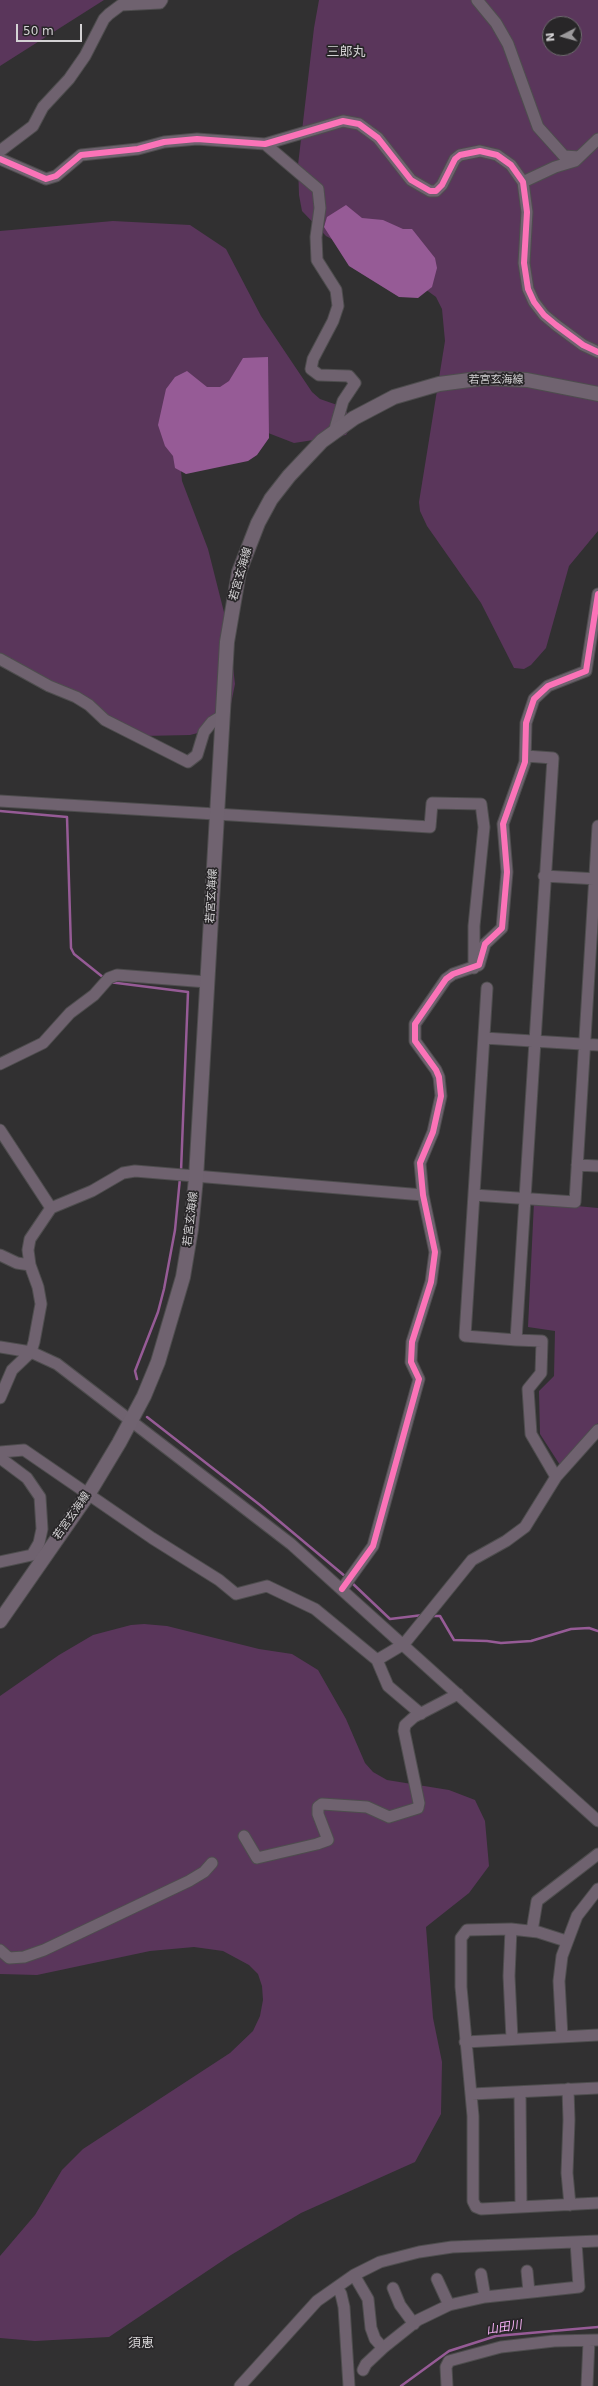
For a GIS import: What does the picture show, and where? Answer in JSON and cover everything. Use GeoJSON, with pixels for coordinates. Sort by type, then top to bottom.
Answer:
{"type":"FeatureCollection","features":[{"type":"Feature","properties":{"kind":"main road","name":"若宮玄海線"},"geometry":{"type":"LineString","coordinates":[[0,1621],[89,1493],[131,1420],[155,1369],[172,1319],[183,1277],[191,1229],[196,1178],[227,642],[233,598],[248,547],[261,517],[284,482],[305,457],[334,432],[354,418],[394,398],[432,385],[485,378],[527,380],[598,394]]}},
{"type":"Feature","properties":{"kind":"street"},"geometry":{"type":"LineString","coordinates":[[0,151],[33,126],[44,107],[69,79],[85,56],[104,19],[109,14],[121,5],[160,3],[162,0]]}},
{"type":"Feature","properties":{"kind":"street"},"geometry":{"type":"LineString","coordinates":[[477,0],[496,23],[508,44],[538,127],[564,156],[579,157]]}},
{"type":"Feature","properties":{"kind":"street"},"geometry":{"type":"LineString","coordinates":[[0,159],[46,179],[56,176],[81,155],[138,149],[164,142],[197,139],[265,144],[348,121],[359,124],[378,138],[411,180],[424,190],[430,191],[439,189],[455,159],[470,151],[480,151],[497,155],[511,165],[523,182],[527,212],[524,263],[528,289],[544,315],[583,345],[598,352]]}},
{"type":"Feature","properties":{"kind":"street"},"geometry":{"type":"LineString","coordinates":[[523,182],[555,167],[575,161],[598,139]]}},
{"type":"Feature","properties":{"kind":"street"},"geometry":{"type":"LineString","coordinates":[[265,144],[318,189],[320,208],[316,237],[317,260],[336,290],[338,306],[333,321],[313,359],[311,369],[320,375],[350,376],[355,383],[343,401],[334,432]]}},
{"type":"Feature","properties":{"kind":"street"},"geometry":{"type":"LineString","coordinates":[[342,1589],[373,1546],[417,1393],[419,1379],[411,1362],[412,1342],[431,1282],[435,1252],[423,1195],[420,1163],[433,1132],[441,1096],[439,1077],[436,1070],[415,1041],[415,1024],[446,979],[453,974],[479,965],[485,944],[502,928],[506,872],[503,824],[526,756],[526,723],[534,699],[548,686],[586,671],[598,594]]}},
{"type":"Feature","properties":{"kind":"street"},"geometry":{"type":"LineString","coordinates":[[0,660],[49,686],[76,697],[89,705],[105,720],[188,762],[197,755],[204,732],[212,722],[222,716]]}},
{"type":"Feature","properties":{"kind":"street"},"geometry":{"type":"LineString","coordinates":[[516,1340],[544,876],[553,758],[526,756]]}},
{"type":"Feature","properties":{"kind":"street"},"geometry":{"type":"LineString","coordinates":[[0,800],[430,827],[432,803],[481,804],[484,827],[474,926],[474,968]]}},
{"type":"Feature","properties":{"kind":"street"},"geometry":{"type":"LineString","coordinates":[[474,1195],[575,1202],[584,1044],[596,879],[598,826]]}},
{"type":"Feature","properties":{"kind":"street"},"geometry":{"type":"LineString","coordinates":[[544,876],[596,879]]}},
{"type":"Feature","properties":{"kind":"street"},"geometry":{"type":"LineString","coordinates":[[0,1064],[43,1043],[70,1013],[94,995],[109,978],[118,975],[207,982]]}},
{"type":"Feature","properties":{"kind":"street"},"geometry":{"type":"LineString","coordinates":[[487,988],[465,1336],[542,1341],[541,1373],[528,1389],[532,1434],[556,1477]]}},
{"type":"Feature","properties":{"kind":"street"},"geometry":{"type":"LineString","coordinates":[[484,1038],[598,1045]]}},
{"type":"Feature","properties":{"kind":"street"},"geometry":{"type":"LineString","coordinates":[[0,1130],[51,1208]]}},
{"type":"Feature","properties":{"kind":"street"},"geometry":{"type":"LineString","coordinates":[[577,1165],[598,1166]]}},
{"type":"Feature","properties":{"kind":"street"},"geometry":{"type":"LineString","coordinates":[[0,1398],[12,1370],[31,1352],[41,1304],[38,1287],[30,1265],[28,1250],[30,1239],[51,1208],[129,1172],[135,1171],[196,1178],[423,1195]]}},
{"type":"Feature","properties":{"kind":"street"},"geometry":{"type":"LineString","coordinates":[[0,1255],[17,1263],[30,1265]]}},
{"type":"Feature","properties":{"kind":"street"},"geometry":{"type":"LineString","coordinates":[[0,1347],[31,1352],[57,1364],[291,1544],[404,1644],[598,1821]]}},
{"type":"Feature","properties":{"kind":"street"},"geometry":{"type":"LineString","coordinates":[[377,1660],[404,1644],[472,1560],[506,1541],[525,1527],[556,1477],[598,1430]]}},
{"type":"Feature","properties":{"kind":"street"},"geometry":{"type":"LineString","coordinates":[[0,1562],[32,1554],[38,1543],[42,1529],[40,1497],[27,1478],[3,1460],[0,1453],[24,1450],[236,1594],[261,1587],[272,1588],[315,1609],[377,1660],[388,1686],[421,1714]]}},
{"type":"Feature","properties":{"kind":"street"},"geometry":{"type":"LineString","coordinates":[[244,1836],[256,1858],[317,1844],[328,1840],[318,1814],[318,1808],[322,1804],[367,1807],[389,1817],[418,1808],[419,1803],[404,1732],[409,1721],[458,1694]]}},
{"type":"Feature","properties":{"kind":"street"},"geometry":{"type":"LineString","coordinates":[[532,1930],[537,1901],[598,1854]]}},
{"type":"Feature","properties":{"kind":"street"},"geometry":{"type":"LineString","coordinates":[[0,1950],[9,1958],[24,1956],[44,1950],[189,1881],[204,1872],[212,1863]]}},
{"type":"Feature","properties":{"kind":"street"},"geometry":{"type":"LineString","coordinates":[[562,2037],[559,1981],[566,1941],[577,1916],[598,1889]]}},
{"type":"Feature","properties":{"kind":"street"},"geometry":{"type":"LineString","coordinates":[[512,1929],[509,1976],[512,2039]]}},
{"type":"Feature","properties":{"kind":"street"},"geometry":{"type":"LineString","coordinates":[[566,1941],[532,1930],[512,1929],[467,1930],[461,1938],[461,1987],[465,2042],[472,2094],[473,2201],[476,2207],[481,2209],[598,2203]]}},
{"type":"Feature","properties":{"kind":"street"},"geometry":{"type":"LineString","coordinates":[[465,2042],[598,2035]]}},
{"type":"Feature","properties":{"kind":"street"},"geometry":{"type":"LineString","coordinates":[[472,2094],[598,2088]]}},
{"type":"Feature","properties":{"kind":"street"},"geometry":{"type":"LineString","coordinates":[[568,2089],[569,2120],[567,2173],[570,2205]]}},
{"type":"Feature","properties":{"kind":"street"},"geometry":{"type":"LineString","coordinates":[[520,2092],[521,2207]]}},
{"type":"Feature","properties":{"kind":"street"},"geometry":{"type":"LineString","coordinates":[[240,2386],[299,2318],[317,2301],[354,2275],[386,2260],[419,2252],[452,2247],[598,2241]]}},
{"type":"Feature","properties":{"kind":"street"},"geometry":{"type":"LineString","coordinates":[[363,2370],[384,2348],[414,2324],[449,2305],[485,2297],[579,2287],[576,2242]]}},
{"type":"Feature","properties":{"kind":"street"},"geometry":{"type":"LineString","coordinates":[[527,2270],[529,2292]]}},
{"type":"Feature","properties":{"kind":"street"},"geometry":{"type":"LineString","coordinates":[[481,2274],[485,2297]]}},
{"type":"Feature","properties":{"kind":"street"},"geometry":{"type":"LineString","coordinates":[[354,2275],[368,2299],[371,2328],[376,2339],[384,2348]]}},
{"type":"Feature","properties":{"kind":"street"},"geometry":{"type":"LineString","coordinates":[[437,2279],[449,2305]]}},
{"type":"Feature","properties":{"kind":"street"},"geometry":{"type":"LineString","coordinates":[[336,2287],[341,2294],[344,2307],[349,2386]]}},
{"type":"Feature","properties":{"kind":"street"},"geometry":{"type":"LineString","coordinates":[[392,2288],[400,2304],[414,2324]]}},
{"type":"Feature","properties":{"kind":"street"},"geometry":{"type":"LineString","coordinates":[[448,2386],[446,2367],[449,2361],[501,2346],[554,2341],[594,2340],[586,2386]]}},
{"type":"Feature","properties":{"kind":"shaded area"},"geometry":{"type":"Polygon","coordinates":[[[0,0],[104,0],[0,66],[0,0]]]}},
{"type":"Feature","properties":{"kind":"shaded area"},"geometry":{"type":"Polygon","coordinates":[[[319,0],[598,0],[598,531],[569,566],[546,648],[531,665],[524,669],[514,668],[481,603],[427,526],[420,511],[419,502],[445,341],[442,309],[436,297],[425,289],[326,236],[302,211],[299,195],[298,165],[314,28],[319,0]]]}},
{"type":"Feature","properties":{"kind":"shaded area"},"geometry":{"type":"Polygon","coordinates":[[[346,205],[362,218],[383,220],[403,229],[412,229],[435,258],[437,268],[432,287],[418,298],[399,297],[349,266],[324,227],[327,217],[346,205]]]}},
{"type":"Feature","properties":{"kind":"shaded area"},"geometry":{"type":"Polygon","coordinates":[[[113,221],[190,225],[226,249],[261,316],[312,392],[320,399],[343,407],[348,414],[351,426],[346,435],[294,443],[263,431],[178,441],[182,481],[208,549],[229,632],[235,684],[229,714],[221,727],[190,735],[143,736],[36,673],[0,661],[0,231],[113,221]]]}},
{"type":"Feature","properties":{"kind":"shaded area"},"geometry":{"type":"Polygon","coordinates":[[[268,357],[269,438],[257,455],[248,461],[186,474],[175,468],[173,456],[165,446],[158,425],[166,389],[175,377],[187,371],[207,387],[220,387],[229,381],[243,358],[268,357]]]}},
{"type":"Feature","properties":{"kind":"shaded area"},"geometry":{"type":"Polygon","coordinates":[[[534,1202],[598,1208],[598,1423],[560,1465],[540,1434],[539,1391],[554,1376],[555,1331],[528,1327],[534,1202]]]}},
{"type":"Feature","properties":{"kind":"shaded area"},"geometry":{"type":"Polygon","coordinates":[[[144,1624],[167,1626],[259,1649],[292,1654],[318,1670],[346,1719],[365,1763],[373,1772],[387,1780],[449,1790],[475,1800],[485,1821],[489,1866],[469,1893],[426,1927],[433,2018],[442,2062],[441,2114],[415,2162],[301,2213],[231,2255],[109,2337],[35,2341],[0,2338],[0,2256],[35,2215],[62,2170],[83,2149],[230,2053],[253,2031],[260,2016],[263,2000],[262,1986],[258,1974],[249,1965],[223,1951],[194,1947],[150,1951],[37,1975],[0,1974],[0,1696],[59,1655],[93,1635],[131,1625],[144,1624]]]}},
{"type":"Feature","properties":{"kind":"waterway"},"geometry":{"type":"LineString","coordinates":[[0,811],[67,817],[71,948],[74,954],[104,978]]}},
{"type":"Feature","properties":{"kind":"waterway"},"geometry":{"type":"LineString","coordinates":[[109,982],[188,992],[181,1171]]}},
{"type":"Feature","properties":{"kind":"waterway"},"geometry":{"type":"LineString","coordinates":[[137,1379],[135,1371],[158,1312],[164,1289],[175,1230],[180,1178]]}},
{"type":"Feature","properties":{"kind":"waterway"},"geometry":{"type":"LineString","coordinates":[[147,1417],[260,1505],[346,1577]]}},
{"type":"Feature","properties":{"kind":"waterway"},"geometry":{"type":"LineString","coordinates":[[351,1582],[390,1619],[423,1615]]}},
{"type":"Feature","properties":{"kind":"waterway"},"geometry":{"type":"LineString","coordinates":[[432,1616],[440,1616],[454,1640],[501,1643],[531,1641],[571,1629],[589,1628],[598,1631]]}},
{"type":"Feature","properties":{"kind":"waterway","name":"山田川"},"geometry":{"type":"LineString","coordinates":[[401,2386],[449,2351],[496,2336],[598,2327]]}},
{"type":"Feature","properties":{"kind":"cycle path"},"geometry":{"type":"LineString","coordinates":[[0,159],[46,179],[56,176],[81,155],[138,149],[164,142],[197,139],[265,144],[343,121],[359,124],[378,138],[411,180],[430,191],[436,191],[442,185],[455,159],[460,155],[480,151],[497,155],[511,165],[523,182],[527,212],[524,263],[528,289],[534,302],[544,315],[556,325],[583,345],[598,352]]}},
{"type":"Feature","properties":{"kind":"cycle path"},"geometry":{"type":"LineString","coordinates":[[342,1589],[373,1546],[419,1379],[411,1362],[412,1342],[431,1282],[435,1252],[423,1195],[420,1163],[433,1132],[441,1096],[439,1077],[436,1070],[415,1041],[415,1024],[446,979],[453,974],[479,965],[485,944],[502,928],[507,872],[503,824],[525,762],[526,723],[534,699],[548,686],[586,671],[598,594]]}},
{"type":"Feature","properties":{"kind":"district","name":"三郎丸"},"geometry":{"type":"Point","coordinates":[346,53]}},
{"type":"Feature","properties":{"kind":"district","name":"須恵"},"geometry":{"type":"Point","coordinates":[141,2344]}}]}
